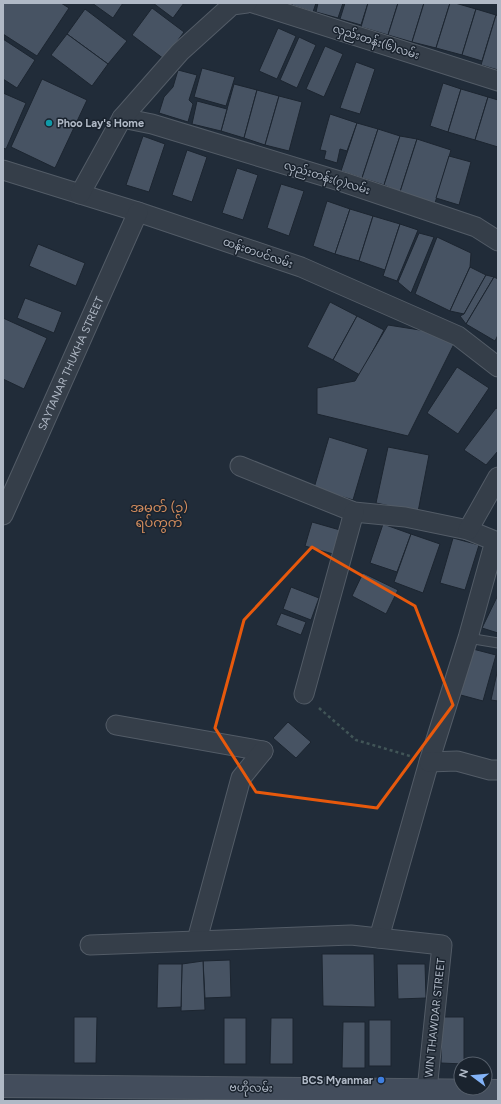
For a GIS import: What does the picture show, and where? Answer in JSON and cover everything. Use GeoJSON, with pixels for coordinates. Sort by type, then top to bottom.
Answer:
{"type":"FeatureCollection","features":[{"type":"Feature","properties":{"kind":"main road","name":"ဗဟိုလမ်း"},"geometry":{"type":"LineString","coordinates":[[3,1086],[427,1096],[498,1091]]}},
{"type":"Feature","properties":{"kind":"street"},"geometry":{"type":"LineString","coordinates":[[80,194],[122,118],[180,52],[232,5],[247,3]]}},
{"type":"Feature","properties":{"kind":"street","name":"လှည်းတန်း(၆)လမ်း"},"geometry":{"type":"LineString","coordinates":[[253,3],[498,81]]}},
{"type":"Feature","properties":{"kind":"street","name":"လှည်းတန်း(၇)လမ်း"},"geometry":{"type":"LineString","coordinates":[[122,118],[152,124],[343,182],[476,227],[498,241]]}},
{"type":"Feature","properties":{"kind":"street","name":"ထန်းတပင်လမ်း"},"geometry":{"type":"LineString","coordinates":[[3,170],[138,212],[301,267],[458,336],[498,367]]}},
{"type":"Feature","properties":{"kind":"street","name":"SAYTANAR THUKHA STREET"},"geometry":{"type":"LineString","coordinates":[[3,515],[138,212]]}},
{"type":"Feature","properties":{"kind":"street"},"geometry":{"type":"LineString","coordinates":[[90,945],[351,935],[379,938],[430,762],[494,559],[495,541],[468,530],[405,517],[354,512],[240,466]]}},
{"type":"Feature","properties":{"kind":"street"},"geometry":{"type":"LineString","coordinates":[[468,530],[498,477]]}},
{"type":"Feature","properties":{"kind":"street"},"geometry":{"type":"LineString","coordinates":[[304,694],[354,512]]}},
{"type":"Feature","properties":{"kind":"street"},"geometry":{"type":"LineString","coordinates":[[116,725],[263,751],[241,778],[197,940]]}},
{"type":"Feature","properties":{"kind":"street"},"geometry":{"type":"LineString","coordinates":[[430,762],[457,761],[490,770],[498,770]]}},
{"type":"Feature","properties":{"kind":"street","name":"WIN THAWDAR STREET"},"geometry":{"type":"LineString","coordinates":[[379,938],[442,945],[427,1096]]}},
{"type":"Feature","properties":{"kind":"lane"},"geometry":{"type":"LineString","coordinates":[[468,638],[498,643]]}},
{"type":"Feature","properties":{"kind":"path"},"geometry":{"type":"LineString","coordinates":[[304,694],[356,740],[430,762]]}},
{"type":"Feature","properties":{"kind":"highlighted area"},"geometry":{"type":"Polygon","coordinates":[[[312,547],[415,606],[453,705],[377,808],[256,792],[215,728],[244,620],[312,547]]]}},
{"type":"Feature","properties":{"kind":"building"},"geometry":{"type":"Polygon","coordinates":[[[3,3],[61,3],[69,8],[37,56],[3,34],[3,3]]]}},
{"type":"Feature","properties":{"kind":"building"},"geometry":{"type":"Polygon","coordinates":[[[92,3],[123,3],[113,18],[92,3]]]}},
{"type":"Feature","properties":{"kind":"building"},"geometry":{"type":"Polygon","coordinates":[[[153,3],[184,3],[173,18],[153,3]]]}},
{"type":"Feature","properties":{"kind":"building"},"geometry":{"type":"Polygon","coordinates":[[[292,3],[316,3],[313,12],[292,5],[292,3]]]}},
{"type":"Feature","properties":{"kind":"building"},"geometry":{"type":"Polygon","coordinates":[[[318,3],[343,3],[338,18],[316,12],[318,3]]]}},
{"type":"Feature","properties":{"kind":"building"},"geometry":{"type":"Polygon","coordinates":[[[345,3],[368,3],[361,25],[340,19],[345,3]]]}},
{"type":"Feature","properties":{"kind":"building"},"geometry":{"type":"Polygon","coordinates":[[[368,3],[398,3],[388,35],[361,27],[368,3]]]}},
{"type":"Feature","properties":{"kind":"building"},"geometry":{"type":"Polygon","coordinates":[[[398,3],[424,3],[412,42],[388,35],[398,3]]]}},
{"type":"Feature","properties":{"kind":"building"},"geometry":{"type":"Polygon","coordinates":[[[424,3],[450,3],[436,48],[412,42],[424,3]]]}},
{"type":"Feature","properties":{"kind":"building"},"geometry":{"type":"Polygon","coordinates":[[[450,3],[476,9],[462,55],[436,48],[450,3]]]}},
{"type":"Feature","properties":{"kind":"building"},"geometry":{"type":"Polygon","coordinates":[[[152,8],[184,32],[164,59],[132,35],[152,8]]]}},
{"type":"Feature","properties":{"kind":"building"},"geometry":{"type":"Polygon","coordinates":[[[85,9],[127,41],[108,64],[67,34],[85,9]]]}},
{"type":"Feature","properties":{"kind":"building"},"geometry":{"type":"Polygon","coordinates":[[[476,9],[496,15],[482,61],[462,55],[476,9]]]}},
{"type":"Feature","properties":{"kind":"building"},"geometry":{"type":"Polygon","coordinates":[[[496,15],[498,16],[498,70],[481,65],[496,15]]]}},
{"type":"Feature","properties":{"kind":"building"},"geometry":{"type":"Polygon","coordinates":[[[278,28],[296,36],[277,79],[259,71],[278,28]]]}},
{"type":"Feature","properties":{"kind":"building"},"geometry":{"type":"Polygon","coordinates":[[[67,34],[108,64],[92,86],[51,55],[67,34]]]}},
{"type":"Feature","properties":{"kind":"building"},"geometry":{"type":"Polygon","coordinates":[[[299,37],[316,45],[297,88],[280,80],[299,37]]]}},
{"type":"Feature","properties":{"kind":"building"},"geometry":{"type":"Polygon","coordinates":[[[3,39],[35,60],[17,88],[3,79],[3,39]]]}},
{"type":"Feature","properties":{"kind":"building"},"geometry":{"type":"Polygon","coordinates":[[[325,46],[343,54],[324,97],[306,89],[325,46]]]}},
{"type":"Feature","properties":{"kind":"building"},"geometry":{"type":"Polygon","coordinates":[[[356,62],[375,69],[360,114],[340,108],[356,62]]]}},
{"type":"Feature","properties":{"kind":"building"},"geometry":{"type":"Polygon","coordinates":[[[202,68],[235,77],[226,106],[194,97],[202,68]]]}},
{"type":"Feature","properties":{"kind":"building"},"geometry":{"type":"Polygon","coordinates":[[[178,70],[197,75],[189,100],[193,104],[188,122],[159,113],[164,97],[173,87],[178,70]]]}},
{"type":"Feature","properties":{"kind":"building","name":"Phoo Lay's Home"},"geometry":{"type":"Polygon","coordinates":[[[42,79],[87,100],[55,168],[11,147],[42,79]]]}},
{"type":"Feature","properties":{"kind":"building"},"geometry":{"type":"Polygon","coordinates":[[[443,83],[461,89],[448,132],[430,126],[443,83]]]}},
{"type":"Feature","properties":{"kind":"building"},"geometry":{"type":"Polygon","coordinates":[[[234,84],[257,90],[244,138],[221,131],[234,84]]]}},
{"type":"Feature","properties":{"kind":"building"},"geometry":{"type":"Polygon","coordinates":[[[461,89],[488,97],[475,140],[448,132],[461,89]]]}},
{"type":"Feature","properties":{"kind":"building"},"geometry":{"type":"Polygon","coordinates":[[[257,90],[279,96],[265,145],[244,138],[257,90]]]}},
{"type":"Feature","properties":{"kind":"building"},"geometry":{"type":"Polygon","coordinates":[[[3,93],[26,103],[6,149],[3,148],[3,93]]]}},
{"type":"Feature","properties":{"kind":"building"},"geometry":{"type":"Polygon","coordinates":[[[279,96],[302,102],[289,151],[265,145],[279,96]]]}},
{"type":"Feature","properties":{"kind":"building"},"geometry":{"type":"Polygon","coordinates":[[[488,97],[498,100],[498,147],[475,140],[488,97]]]}},
{"type":"Feature","properties":{"kind":"building"},"geometry":{"type":"Polygon","coordinates":[[[197,101],[227,109],[221,131],[192,124],[197,101]]]}},
{"type":"Feature","properties":{"kind":"building"},"geometry":{"type":"Polygon","coordinates":[[[330,114],[357,123],[347,151],[340,149],[337,163],[324,159],[326,151],[320,150],[330,114]]]}},
{"type":"Feature","properties":{"kind":"building"},"geometry":{"type":"Polygon","coordinates":[[[357,123],[378,129],[362,178],[341,171],[357,123]]]}},
{"type":"Feature","properties":{"kind":"building"},"geometry":{"type":"Polygon","coordinates":[[[378,129],[400,136],[384,185],[362,178],[378,129]]]}},
{"type":"Feature","properties":{"kind":"building"},"geometry":{"type":"Polygon","coordinates":[[[143,136],[165,144],[149,192],[126,185],[143,136]]]}},
{"type":"Feature","properties":{"kind":"building"},"geometry":{"type":"Polygon","coordinates":[[[400,136],[417,139],[400,192],[384,185],[400,136]]]}},
{"type":"Feature","properties":{"kind":"building"},"geometry":{"type":"Polygon","coordinates":[[[417,139],[451,150],[435,203],[400,192],[417,139]]]}},
{"type":"Feature","properties":{"kind":"building"},"geometry":{"type":"Polygon","coordinates":[[[187,150],[207,157],[192,202],[172,195],[187,150]]]}},
{"type":"Feature","properties":{"kind":"building"},"geometry":{"type":"Polygon","coordinates":[[[449,156],[471,162],[459,205],[436,198],[449,156]]]}},
{"type":"Feature","properties":{"kind":"building"},"geometry":{"type":"Polygon","coordinates":[[[237,168],[258,175],[243,220],[222,213],[237,168]]]}},
{"type":"Feature","properties":{"kind":"building"},"geometry":{"type":"Polygon","coordinates":[[[281,184],[304,191],[289,236],[267,228],[281,184]]]}},
{"type":"Feature","properties":{"kind":"building"},"geometry":{"type":"Polygon","coordinates":[[[327,201],[350,209],[335,254],[313,246],[327,201]]]}},
{"type":"Feature","properties":{"kind":"building"},"geometry":{"type":"Polygon","coordinates":[[[350,209],[373,216],[359,261],[335,254],[350,209]]]}},
{"type":"Feature","properties":{"kind":"building"},"geometry":{"type":"Polygon","coordinates":[[[373,216],[400,224],[385,270],[359,261],[373,216]]]}},
{"type":"Feature","properties":{"kind":"building"},"geometry":{"type":"Polygon","coordinates":[[[400,224],[418,230],[397,281],[383,276],[400,224]]]}},
{"type":"Feature","properties":{"kind":"building"},"geometry":{"type":"Polygon","coordinates":[[[419,233],[434,237],[411,293],[398,282],[419,233]]]}},
{"type":"Feature","properties":{"kind":"building"},"geometry":{"type":"Polygon","coordinates":[[[437,237],[471,253],[470,267],[450,311],[415,294],[437,237]]]}},
{"type":"Feature","properties":{"kind":"building"},"geometry":{"type":"Polygon","coordinates":[[[38,244],[85,263],[76,286],[29,266],[38,244]]]}},
{"type":"Feature","properties":{"kind":"building"},"geometry":{"type":"Polygon","coordinates":[[[470,267],[486,275],[464,314],[450,311],[470,267]]]}},
{"type":"Feature","properties":{"kind":"building"},"geometry":{"type":"Polygon","coordinates":[[[486,275],[494,277],[466,324],[460,316],[464,314],[486,275]]]}},
{"type":"Feature","properties":{"kind":"building"},"geometry":{"type":"Polygon","coordinates":[[[494,277],[498,279],[498,335],[495,341],[466,324],[494,277]]]}},
{"type":"Feature","properties":{"kind":"building"},"geometry":{"type":"Polygon","coordinates":[[[25,298],[62,312],[54,333],[17,318],[25,298]]]}},
{"type":"Feature","properties":{"kind":"building"},"geometry":{"type":"Polygon","coordinates":[[[330,302],[357,316],[333,360],[307,347],[330,302]]]}},
{"type":"Feature","properties":{"kind":"building"},"geometry":{"type":"Polygon","coordinates":[[[357,316],[384,330],[360,375],[333,360],[357,316]]]}},
{"type":"Feature","properties":{"kind":"building"},"geometry":{"type":"Polygon","coordinates":[[[3,318],[47,338],[24,389],[3,379],[3,318]]]}},
{"type":"Feature","properties":{"kind":"building"},"geometry":{"type":"Polygon","coordinates":[[[388,325],[458,336],[408,436],[317,414],[317,388],[355,381],[388,325]]]}},
{"type":"Feature","properties":{"kind":"building"},"geometry":{"type":"Polygon","coordinates":[[[457,367],[489,388],[458,434],[427,413],[457,367]]]}},
{"type":"Feature","properties":{"kind":"building"},"geometry":{"type":"Polygon","coordinates":[[[496,408],[498,409],[498,451],[486,465],[464,450],[496,408]]]}},
{"type":"Feature","properties":{"kind":"building"},"geometry":{"type":"Polygon","coordinates":[[[329,437],[368,449],[353,500],[314,488],[329,437]]]}},
{"type":"Feature","properties":{"kind":"building"},"geometry":{"type":"Polygon","coordinates":[[[388,447],[429,455],[418,512],[376,503],[388,447]]]}},
{"type":"Feature","properties":{"kind":"building"},"geometry":{"type":"Polygon","coordinates":[[[312,522],[340,530],[333,554],[305,546],[312,522]]]}},
{"type":"Feature","properties":{"kind":"building"},"geometry":{"type":"Polygon","coordinates":[[[383,524],[411,534],[397,572],[370,563],[383,524]]]}},
{"type":"Feature","properties":{"kind":"building"},"geometry":{"type":"Polygon","coordinates":[[[411,534],[440,544],[423,593],[394,582],[411,534]]]}},
{"type":"Feature","properties":{"kind":"building"},"geometry":{"type":"Polygon","coordinates":[[[453,538],[479,545],[465,590],[440,583],[453,538]]]}},
{"type":"Feature","properties":{"kind":"building"},"geometry":{"type":"Polygon","coordinates":[[[363,573],[398,590],[386,614],[352,596],[363,573]]]}},
{"type":"Feature","properties":{"kind":"building"},"geometry":{"type":"Polygon","coordinates":[[[291,587],[319,598],[311,620],[283,609],[291,587]]]}},
{"type":"Feature","properties":{"kind":"building"},"geometry":{"type":"Polygon","coordinates":[[[498,595],[498,633],[482,628],[498,595]]]}},
{"type":"Feature","properties":{"kind":"building"},"geometry":{"type":"Polygon","coordinates":[[[281,613],[306,622],[301,635],[276,625],[281,613]]]}},
{"type":"Feature","properties":{"kind":"building"},"geometry":{"type":"Polygon","coordinates":[[[469,648],[496,655],[483,701],[457,694],[469,648]]]}},
{"type":"Feature","properties":{"kind":"building"},"geometry":{"type":"Polygon","coordinates":[[[498,668],[498,701],[491,700],[498,668]]]}},
{"type":"Feature","properties":{"kind":"building"},"geometry":{"type":"Polygon","coordinates":[[[288,722],[311,742],[296,758],[273,738],[288,722]]]}},
{"type":"Feature","properties":{"kind":"building"},"geometry":{"type":"Polygon","coordinates":[[[322,954],[374,954],[375,1007],[323,1006],[322,954]]]}},
{"type":"Feature","properties":{"kind":"building"},"geometry":{"type":"Polygon","coordinates":[[[230,960],[231,997],[205,998],[203,961],[230,960]]]}},
{"type":"Feature","properties":{"kind":"building"},"geometry":{"type":"Polygon","coordinates":[[[203,961],[205,1010],[181,1011],[182,964],[203,961]]]}},
{"type":"Feature","properties":{"kind":"building"},"geometry":{"type":"Polygon","coordinates":[[[158,964],[182,964],[181,1007],[157,1008],[158,964]]]}},
{"type":"Feature","properties":{"kind":"building"},"geometry":{"type":"Polygon","coordinates":[[[397,964],[425,964],[426,998],[398,999],[397,964]]]}},
{"type":"Feature","properties":{"kind":"building"},"geometry":{"type":"Polygon","coordinates":[[[74,1017],[97,1017],[96,1063],[74,1063],[74,1017]]]}},
{"type":"Feature","properties":{"kind":"building"},"geometry":{"type":"Polygon","coordinates":[[[442,1017],[464,1017],[464,1056],[453,1056],[453,1064],[441,1063],[442,1017]]]}},
{"type":"Feature","properties":{"kind":"building"},"geometry":{"type":"Polygon","coordinates":[[[224,1018],[246,1018],[246,1064],[224,1064],[224,1018]]]}},
{"type":"Feature","properties":{"kind":"building"},"geometry":{"type":"Polygon","coordinates":[[[271,1018],[293,1018],[293,1064],[270,1064],[271,1018]]]}},
{"type":"Feature","properties":{"kind":"building"},"geometry":{"type":"Polygon","coordinates":[[[369,1020],[391,1020],[391,1066],[369,1066],[369,1020]]]}},
{"type":"Feature","properties":{"kind":"building"},"geometry":{"type":"Polygon","coordinates":[[[343,1022],[365,1022],[365,1068],[342,1068],[343,1022]]]}},
{"type":"Feature","properties":{"kind":"place","name":"Phoo Lay's Home"},"geometry":{"type":"Point","coordinates":[49,123]}},
{"type":"Feature","properties":{"kind":"place","name":"BCS Myanmar"},"geometry":{"type":"Point","coordinates":[381,1080]}},
{"type":"Feature","properties":{"kind":"district","name":"အမှတ် (၃) ရပ်ကွက်"},"geometry":{"type":"Point","coordinates":[159,514]}}]}
